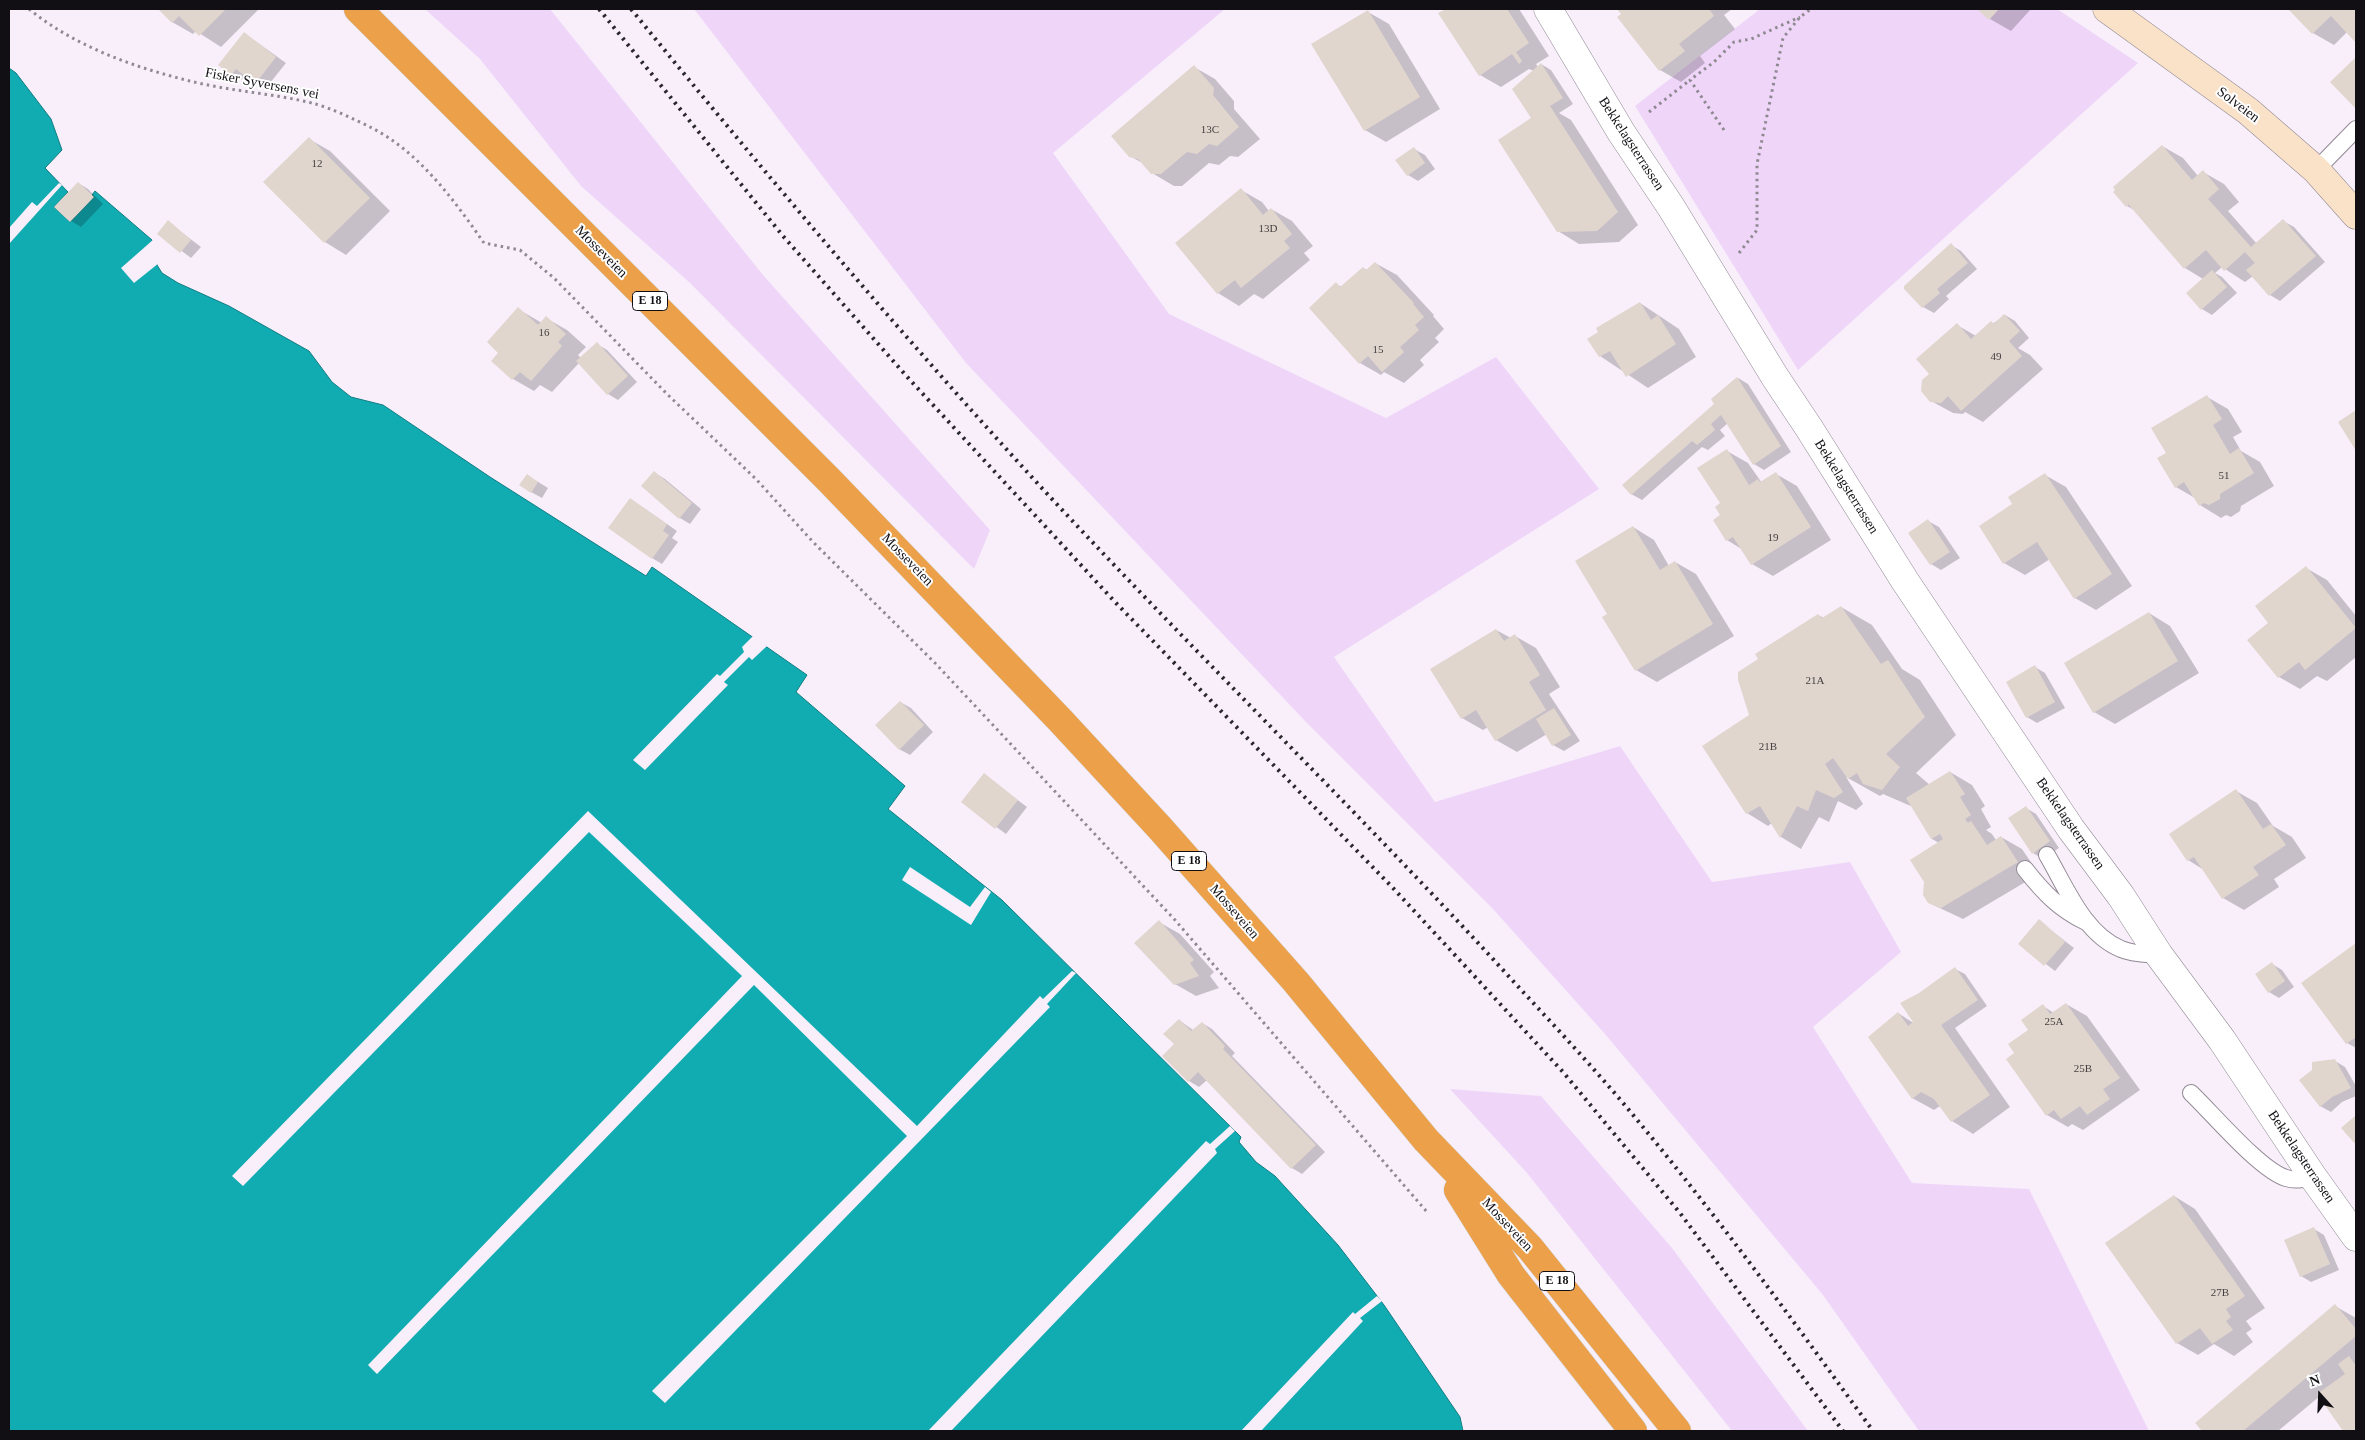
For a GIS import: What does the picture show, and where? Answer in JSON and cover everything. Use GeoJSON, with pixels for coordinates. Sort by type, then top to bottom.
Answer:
{"type":"FeatureCollection","features":[{"type":"Feature","properties":{"kind":"highway","name":"Mosseveien"},"geometry":{"type":"LineString","coordinates":[[358,9],[829,480],[1060,720],[1159,827],[1296,982],[1426,1140],[1530,1248],[1677,1431]]}},
{"type":"Feature","properties":{"kind":"highway","name":"Mosseveien"},"geometry":{"type":"LineString","coordinates":[[1426,1140],[1511,1275],[1633,1431]]}},
{"type":"Feature","properties":{"kind":"street","name":"Bekkelagsterrassen"},"geometry":{"type":"LineString","coordinates":[[1548,9],[1621,132],[1905,580],[2071,829],[2121,896],[2159,955],[2222,1040],[2313,1177],[2356,1237]]}},
{"type":"Feature","properties":{"kind":"street","name":"Solveien"},"geometry":{"type":"LineString","coordinates":[[2107,9],[2248,111],[2316,170],[2356,215]]}},
{"type":"Feature","properties":{"kind":"lane"},"geometry":{"type":"LineString","coordinates":[[2316,170],[2356,129]]}},
{"type":"Feature","properties":{"kind":"lane"},"geometry":{"type":"LineString","coordinates":[[2047,855],[2088,924],[2102,938],[2122,950],[2159,955]]}},
{"type":"Feature","properties":{"kind":"lane"},"geometry":{"type":"LineString","coordinates":[[2025,869],[2046,895],[2062,910],[2088,924]]}},
{"type":"Feature","properties":{"kind":"lane"},"geometry":{"type":"LineString","coordinates":[[2191,1093],[2258,1161],[2274,1173],[2298,1180],[2313,1177]]}},
{"type":"Feature","properties":{"kind":"path","name":"Fisker Syversens vei"},"geometry":{"type":"LineString","coordinates":[[29,9],[94,50],[186,80],[314,104],[372,128],[392,140],[426,170],[457,204],[484,243],[520,250],[554,278],[667,394],[756,479],[814,542],[935,663],[1174,920],[1426,1212]]}},
{"type":"Feature","properties":{"kind":"path"},"geometry":{"type":"LineString","coordinates":[[1657,107],[1714,62],[1734,42],[1751,39],[1811,9]]}},
{"type":"Feature","properties":{"kind":"path"},"geometry":{"type":"LineString","coordinates":[[1712,273],[1734,259],[1757,230],[1757,164],[1783,38],[1800,16]]}},
{"type":"Feature","properties":{"kind":"path"},"geometry":{"type":"LineString","coordinates":[[1690,80],[1724,130]]}},
{"type":"Feature","properties":{"kind":"shaded area"},"geometry":{"type":"Polygon","coordinates":[[[425,9],[550,9],[763,275],[990,530],[974,569],[690,283],[581,186],[480,59],[425,9]]]}},
{"type":"Feature","properties":{"kind":"shaded area"},"geometry":{"type":"Polygon","coordinates":[[[694,9],[1225,9],[1053,153],[1169,314],[1386,418],[1496,357],[1599,489],[1334,657],[1435,802],[1620,746],[1712,882],[1850,862],[1901,952],[1813,1027],[1912,1183],[2029,1189],[2149,1431],[1919,1431],[1823,1295],[1605,1034],[1493,909],[1306,722],[966,363],[694,9]]]}},
{"type":"Feature","properties":{"kind":"shaded area"},"geometry":{"type":"Polygon","coordinates":[[[1760,9],[2057,9],[2138,63],[1798,370],[1635,106],[1760,9]]]}},
{"type":"Feature","properties":{"kind":"shaded area"},"geometry":{"type":"Polygon","coordinates":[[[1450,1089],[1541,1096],[1672,1248],[1808,1431],[1732,1431],[1527,1173],[1450,1089]]]}},
{"type":"Feature","properties":{"kind":"water"},"geometry":{"type":"Polygon","coordinates":[[[9,68],[16,73],[51,119],[62,150],[45,168],[68,192],[54,207],[70,222],[94,197],[92,195],[95,191],[152,240],[157,265],[162,273],[178,283],[229,306],[309,351],[332,382],[351,397],[383,405],[490,477],[646,576],[652,567],[807,675],[796,692],[905,786],[888,809],[1002,900],[1241,1137],[1239,1142],[1256,1162],[1275,1176],[1338,1245],[1384,1305],[1460,1417],[1463,1431],[9,1431],[9,68]]]}},
{"type":"Feature","properties":{"kind":"pier"},"geometry":{"type":"Polygon","coordinates":[[[59,183],[62,185],[9,244],[9,228],[32,202],[37,206],[59,183]]]}},
{"type":"Feature","properties":{"kind":"pier"},"geometry":{"type":"Polygon","coordinates":[[[154,239],[159,263],[134,283],[121,268],[154,239]]]}},
{"type":"Feature","properties":{"kind":"pier"},"geometry":{"type":"Polygon","coordinates":[[[753,636],[767,646],[752,660],[749,657],[724,682],[728,685],[645,770],[633,760],[717,674],[720,676],[744,652],[742,647],[753,636]]]}},
{"type":"Feature","properties":{"kind":"pier"},"geometry":{"type":"Polygon","coordinates":[[[588,811],[917,1126],[1040,996],[1043,999],[1072,971],[1076,973],[1047,1004],[1050,1007],[665,1403],[652,1391],[907,1136],[754,985],[377,1374],[368,1365],[742,976],[589,832],[243,1186],[232,1176],[588,811]]]}},
{"type":"Feature","properties":{"kind":"pier"},"geometry":{"type":"Polygon","coordinates":[[[910,867],[970,907],[985,887],[991,892],[971,925],[902,880],[910,867]]]}},
{"type":"Feature","properties":{"kind":"pier"},"geometry":{"type":"Polygon","coordinates":[[[1230,1126],[1235,1131],[1215,1149],[1217,1153],[951,1431],[928,1431],[1206,1141],[1210,1144],[1230,1126]]]}},
{"type":"Feature","properties":{"kind":"pier"},"geometry":{"type":"Polygon","coordinates":[[[1377,1296],[1382,1301],[1360,1318],[1363,1321],[1261,1431],[1241,1431],[1353,1312],[1355,1314],[1377,1296]]]}},
{"type":"Feature","properties":{"kind":"building"},"geometry":{"type":"Polygon","coordinates":[[[158,9],[226,9],[199,36],[179,16],[172,23],[158,9]]]}},
{"type":"Feature","properties":{"kind":"building"},"geometry":{"type":"Polygon","coordinates":[[[1446,9],[1507,9],[1529,43],[1516,52],[1522,61],[1519,64],[1512,54],[1479,76],[1438,13],[1446,9]]]}},
{"type":"Feature","properties":{"kind":"building"},"geometry":{"type":"Polygon","coordinates":[[[1617,9],[1709,9],[1714,16],[1679,44],[1685,51],[1659,71],[1617,17],[1621,14],[1617,9]]]}},
{"type":"Feature","properties":{"kind":"building"},"geometry":{"type":"Polygon","coordinates":[[[1977,9],[1999,9],[1989,20],[1977,9]]]}},
{"type":"Feature","properties":{"kind":"building"},"geometry":{"type":"Polygon","coordinates":[[[2288,9],[2356,9],[2356,43],[2331,16],[2312,34],[2288,9]]]}},
{"type":"Feature","properties":{"kind":"building"},"geometry":{"type":"Polygon","coordinates":[[[1368,10],[1420,97],[1364,131],[1311,44],[1368,10]]]}},
{"type":"Feature","properties":{"kind":"building"},"geometry":{"type":"Polygon","coordinates":[[[244,32],[276,57],[255,84],[236,69],[231,75],[218,65],[244,32]]]}},
{"type":"Feature","properties":{"kind":"building"},"geometry":{"type":"Polygon","coordinates":[[[2356,57],[2356,109],[2330,82],[2356,57]]]}},
{"type":"Feature","properties":{"kind":"building"},"geometry":{"type":"Polygon","coordinates":[[[1541,63],[1563,98],[1550,106],[1618,212],[1597,231],[1557,232],[1498,140],[1531,118],[1512,89],[1541,63]]]}},
{"type":"Feature","properties":{"kind":"building"},"geometry":{"type":"Polygon","coordinates":[[[1194,65],[1214,88],[1213,95],[1239,127],[1217,146],[1209,144],[1197,154],[1187,152],[1161,174],[1151,174],[1138,159],[1129,157],[1111,136],[1194,65]]]}},
{"type":"Feature","properties":{"kind":"building"},"geometry":{"type":"Polygon","coordinates":[[[309,137],[370,198],[324,243],[263,182],[309,137]]]}},
{"type":"Feature","properties":{"kind":"building"},"geometry":{"type":"Polygon","coordinates":[[[2162,145],[2192,180],[2203,170],[2219,189],[2208,199],[2251,247],[2283,219],[2316,256],[2269,296],[2246,270],[2255,263],[2245,252],[2224,271],[2206,250],[2184,269],[2128,204],[2126,207],[2113,192],[2115,190],[2113,187],[2162,145]]]}},
{"type":"Feature","properties":{"kind":"building"},"geometry":{"type":"Polygon","coordinates":[[[1414,147],[1425,163],[1407,176],[1395,160],[1414,147]]]}},
{"type":"Feature","properties":{"kind":"building"},"geometry":{"type":"Polygon","coordinates":[[[78,182],[94,197],[70,222],[54,207],[78,182]]]}},
{"type":"Feature","properties":{"kind":"building"},"geometry":{"type":"Polygon","coordinates":[[[1241,188],[1263,215],[1271,208],[1292,234],[1284,241],[1290,248],[1241,288],[1235,280],[1217,294],[1175,243],[1241,188]]]}},
{"type":"Feature","properties":{"kind":"building"},"geometry":{"type":"Polygon","coordinates":[[[168,220],[191,240],[180,253],[157,234],[168,220]]]}},
{"type":"Feature","properties":{"kind":"building"},"geometry":{"type":"Polygon","coordinates":[[[1951,243],[1968,263],[1937,289],[1940,293],[1922,308],[1904,289],[1904,286],[1951,243]]]}},
{"type":"Feature","properties":{"kind":"building"},"geometry":{"type":"Polygon","coordinates":[[[1375,262],[1414,303],[1424,317],[1415,325],[1419,330],[1400,347],[1404,352],[1382,372],[1368,356],[1359,364],[1309,308],[1336,282],[1340,287],[1363,267],[1366,270],[1375,262]]]}},
{"type":"Feature","properties":{"kind":"building"},"geometry":{"type":"Polygon","coordinates":[[[2212,270],[2227,287],[2201,310],[2186,293],[2212,270]]]}},
{"type":"Feature","properties":{"kind":"building"},"geometry":{"type":"Polygon","coordinates":[[[1640,302],[1651,320],[1658,315],[1676,344],[1626,377],[1610,351],[1599,357],[1587,339],[1598,332],[1596,328],[1640,302]]]}},
{"type":"Feature","properties":{"kind":"building"},"geometry":{"type":"Polygon","coordinates":[[[518,307],[538,325],[546,316],[566,334],[558,342],[562,346],[531,381],[520,372],[512,380],[491,361],[498,353],[487,342],[518,307]]]}},
{"type":"Feature","properties":{"kind":"building"},"geometry":{"type":"Polygon","coordinates":[[[2004,314],[2020,331],[2009,341],[2022,356],[1961,411],[1948,396],[1941,403],[1930,402],[1921,391],[1922,380],[1929,374],[1916,359],[1957,323],[1971,339],[1991,321],[1994,324],[2004,314]]]}},
{"type":"Feature","properties":{"kind":"building"},"geometry":{"type":"Polygon","coordinates":[[[597,342],[628,376],[607,395],[576,361],[597,342]]]}},
{"type":"Feature","properties":{"kind":"building"},"geometry":{"type":"Polygon","coordinates":[[[1737,377],[1781,446],[1753,465],[1721,415],[1711,424],[1715,430],[1697,445],[1692,441],[1631,495],[1622,485],[1714,404],[1711,399],[1737,377]]]}},
{"type":"Feature","properties":{"kind":"building"},"geometry":{"type":"Polygon","coordinates":[[[2207,395],[2222,419],[2213,425],[2230,454],[2239,448],[2254,473],[2220,494],[2220,499],[2209,505],[2204,503],[2199,506],[2184,482],[2175,488],[2157,458],[2166,453],[2151,428],[2207,395]]]}},
{"type":"Feature","properties":{"kind":"building"},"geometry":{"type":"Polygon","coordinates":[[[2356,410],[2356,451],[2338,422],[2356,410]]]}},
{"type":"Feature","properties":{"kind":"building"},"geometry":{"type":"Polygon","coordinates":[[[1727,449],[1749,485],[1758,479],[1760,482],[1776,472],[1811,527],[1751,565],[1733,537],[1726,541],[1713,520],[1720,515],[1715,507],[1720,503],[1697,468],[1727,449]]]}},
{"type":"Feature","properties":{"kind":"building"},"geometry":{"type":"Polygon","coordinates":[[[654,471],[692,503],[679,519],[641,486],[654,471]]]}},
{"type":"Feature","properties":{"kind":"building"},"geometry":{"type":"Polygon","coordinates":[[[2045,473],[2112,574],[2074,599],[2037,542],[2003,564],[1979,526],[2012,504],[2008,497],[2045,473]]]}},
{"type":"Feature","properties":{"kind":"building"},"geometry":{"type":"Polygon","coordinates":[[[527,474],[538,482],[531,493],[519,485],[527,474]]]}},
{"type":"Feature","properties":{"kind":"building"},"geometry":{"type":"Polygon","coordinates":[[[630,498],[667,524],[663,531],[669,535],[652,559],[608,528],[630,498]]]}},
{"type":"Feature","properties":{"kind":"building"},"geometry":{"type":"Polygon","coordinates":[[[1928,519],[1950,552],[1930,565],[1908,533],[1928,519]]]}},
{"type":"Feature","properties":{"kind":"building"},"geometry":{"type":"Polygon","coordinates":[[[1633,526],[1660,570],[1675,561],[1713,624],[1635,671],[1602,617],[1607,614],[1575,561],[1633,526]]]}},
{"type":"Feature","properties":{"kind":"building"},"geometry":{"type":"Polygon","coordinates":[[[2306,566],[2356,628],[2305,670],[2299,662],[2278,678],[2247,640],[2268,623],[2255,606],[2306,566]]]}},
{"type":"Feature","properties":{"kind":"building"},"geometry":{"type":"Polygon","coordinates":[[[1841,606],[1881,664],[1888,660],[1925,717],[1886,754],[1900,767],[1882,790],[1863,784],[1857,773],[1848,779],[1833,758],[1825,764],[1843,792],[1834,798],[1816,790],[1808,811],[1797,806],[1780,838],[1760,806],[1746,814],[1702,746],[1749,715],[1738,680],[1738,672],[1758,659],[1755,654],[1818,614],[1822,618],[1841,606]]]}},
{"type":"Feature","properties":{"kind":"building"},"geometry":{"type":"Polygon","coordinates":[[[2149,612],[2178,661],[2093,713],[2064,663],[2149,612]]]}},
{"type":"Feature","properties":{"kind":"building"},"geometry":{"type":"Polygon","coordinates":[[[1496,629],[1504,641],[1515,634],[1540,675],[1529,682],[1546,710],[1495,741],[1476,710],[1461,719],[1430,669],[1496,629]]]}},
{"type":"Feature","properties":{"kind":"building"},"geometry":{"type":"Polygon","coordinates":[[[2035,665],[2055,702],[2026,718],[2006,682],[2035,665]]]}},
{"type":"Feature","properties":{"kind":"building"},"geometry":{"type":"Polygon","coordinates":[[[900,701],[924,725],[899,750],[875,725],[900,701]]]}},
{"type":"Feature","properties":{"kind":"building"},"geometry":{"type":"Polygon","coordinates":[[[1554,708],[1571,735],[1552,746],[1536,719],[1554,708]]]}},
{"type":"Feature","properties":{"kind":"building"},"geometry":{"type":"Polygon","coordinates":[[[1950,771],[1965,794],[1960,797],[1971,815],[1965,819],[1968,823],[1971,821],[1987,845],[2001,836],[2018,862],[1941,908],[1928,903],[1923,895],[1924,882],[1910,860],[1943,839],[1940,834],[1931,839],[1906,798],[1950,771]]]}},
{"type":"Feature","properties":{"kind":"building"},"geometry":{"type":"Polygon","coordinates":[[[984,773],[1018,800],[995,829],[961,802],[984,773]]]}},
{"type":"Feature","properties":{"kind":"building"},"geometry":{"type":"Polygon","coordinates":[[[2236,789],[2263,829],[2271,824],[2286,845],[2253,867],[2259,875],[2222,899],[2194,857],[2187,861],[2169,834],[2236,789]]]}},
{"type":"Feature","properties":{"kind":"building"},"geometry":{"type":"Polygon","coordinates":[[[2026,806],[2050,841],[2032,854],[2008,818],[2026,806]]]}},
{"type":"Feature","properties":{"kind":"building"},"geometry":{"type":"Polygon","coordinates":[[[2039,919],[2065,942],[2044,966],[2018,944],[2039,919]]]}},
{"type":"Feature","properties":{"kind":"building"},"geometry":{"type":"Polygon","coordinates":[[[1159,920],[1194,960],[1190,963],[1199,976],[1174,985],[1134,943],[1159,920]]]}},
{"type":"Feature","properties":{"kind":"building"},"geometry":{"type":"Polygon","coordinates":[[[2356,943],[2356,1037],[2346,1044],[2301,983],[2356,943]]]}},
{"type":"Feature","properties":{"kind":"building"},"geometry":{"type":"Polygon","coordinates":[[[2272,962],[2285,981],[2268,993],[2255,974],[2272,962]]]}},
{"type":"Feature","properties":{"kind":"building"},"geometry":{"type":"Polygon","coordinates":[[[1955,967],[1978,1000],[1941,1025],[1990,1095],[1951,1122],[1934,1099],[1921,1092],[1912,1099],[1868,1037],[1898,1012],[1908,1026],[1913,1022],[1900,1003],[1919,993],[1955,967]]]}},
{"type":"Feature","properties":{"kind":"building"},"geometry":{"type":"Polygon","coordinates":[[[2066,1003],[2120,1078],[2103,1089],[2110,1099],[2087,1115],[2080,1106],[2061,1119],[2054,1110],[2046,1116],[2006,1059],[2014,1053],[2008,1044],[2028,1030],[2021,1020],[2043,1004],[2050,1014],[2066,1003]]]}},
{"type":"Feature","properties":{"kind":"building"},"geometry":{"type":"Polygon","coordinates":[[[1179,1019],[1191,1031],[1202,1022],[1225,1046],[1223,1049],[1316,1145],[1291,1169],[1198,1072],[1188,1082],[1162,1056],[1174,1044],[1163,1034],[1179,1019]]]}},
{"type":"Feature","properties":{"kind":"building"},"geometry":{"type":"Polygon","coordinates":[[[2335,1059],[2351,1088],[2332,1097],[2320,1107],[2299,1080],[2312,1070],[2312,1062],[2335,1059]]]}},
{"type":"Feature","properties":{"kind":"building"},"geometry":{"type":"Polygon","coordinates":[[[2356,1115],[2356,1145],[2341,1128],[2356,1115]]]}},
{"type":"Feature","properties":{"kind":"building"},"geometry":{"type":"Polygon","coordinates":[[[2174,1195],[2245,1296],[2226,1309],[2231,1317],[2226,1321],[2233,1330],[2212,1344],[2200,1328],[2176,1344],[2105,1243],[2174,1195]]]}},
{"type":"Feature","properties":{"kind":"building"},"geometry":{"type":"Polygon","coordinates":[[[2314,1227],[2330,1264],[2300,1277],[2284,1240],[2314,1227]]]}},
{"type":"Feature","properties":{"kind":"building"},"geometry":{"type":"Polygon","coordinates":[[[2335,1304],[2356,1329],[2356,1336],[2243,1431],[2202,1431],[2195,1423],[2335,1304]]]}},
{"type":"Feature","properties":{"kind":"building"},"geometry":{"type":"Polygon","coordinates":[[[2349,1356],[2356,1366],[2356,1431],[2343,1431],[2317,1394],[2345,1374],[2338,1364],[2349,1356]]]}},
{"type":"Feature","properties":{"kind":"railway"},"geometry":{"type":"LineString","coordinates":[[599,9],[783,236],[910,380],[1116,603],[1393,888],[1563,1072],[1680,1213],[1843,1431]]}},
{"type":"Feature","properties":{"kind":"railway"},"geometry":{"type":"LineString","coordinates":[[631,9],[832,250],[1039,485],[1465,929],[1610,1088],[1729,1235],[1873,1431]]}}]}
